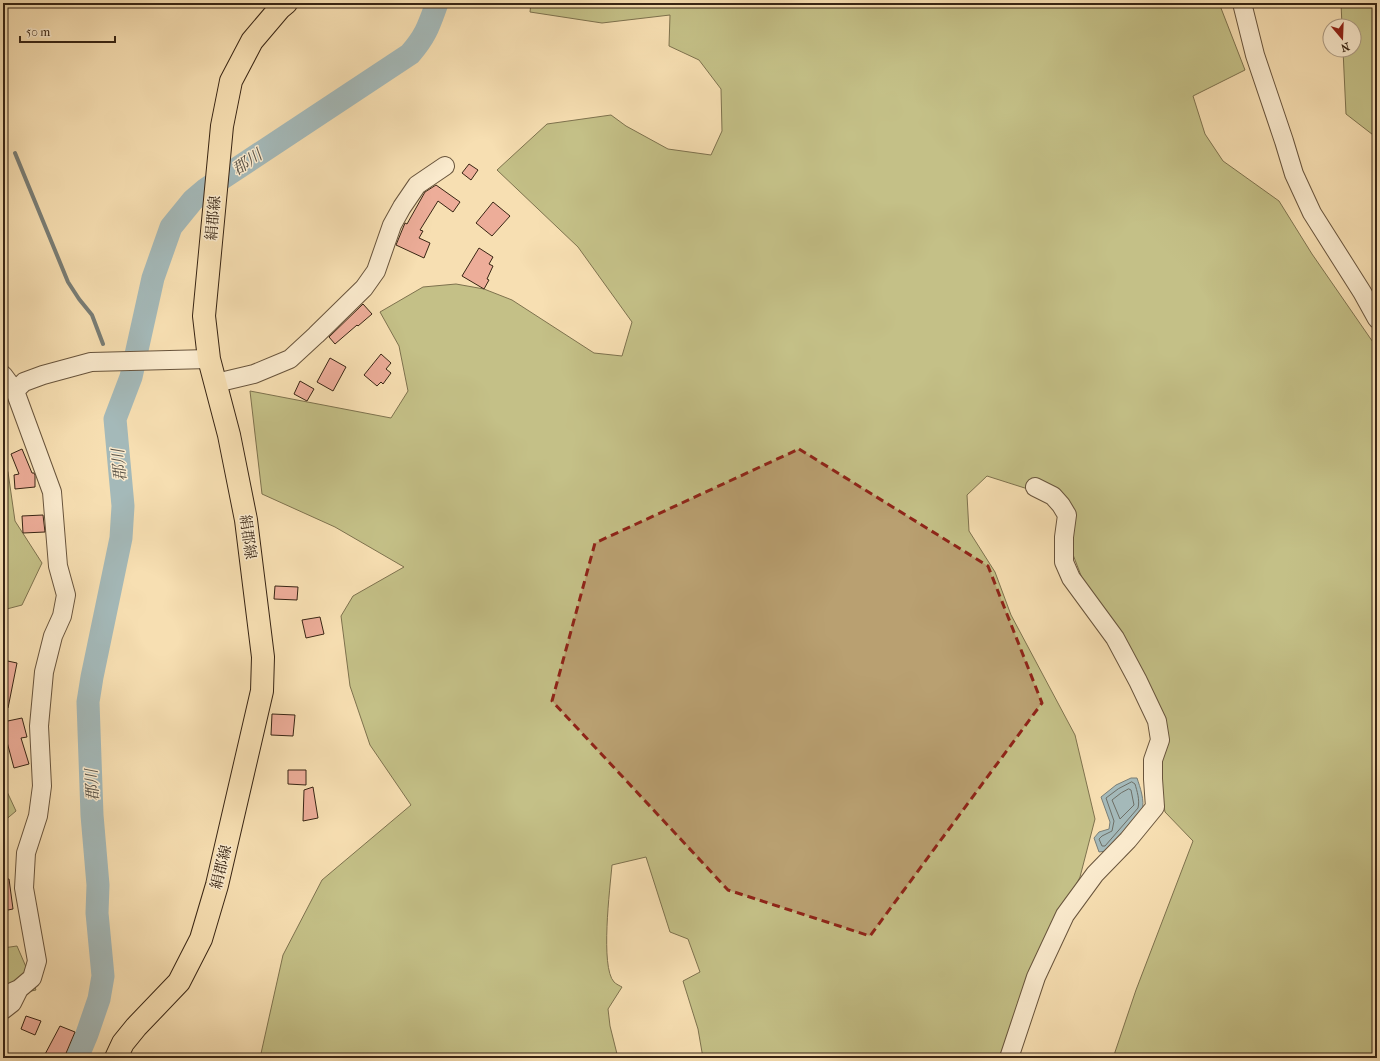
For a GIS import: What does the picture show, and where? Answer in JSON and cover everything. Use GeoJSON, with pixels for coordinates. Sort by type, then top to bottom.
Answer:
{"type":"FeatureCollection","features":[{"type":"Feature","properties":{"kind":"main road","name":"絹郡線"},"geometry":{"type":"LineString","coordinates":[[116,1058],[123,1043],[136,1027],[180,982],[201,939],[217,885],[262,691],[263,657],[246,520],[229,436],[209,359],[204,316],[222,126],[232,81],[252,41],[286,3]]}},
{"type":"Feature","properties":{"kind":"street"},"geometry":{"type":"LineString","coordinates":[[1242,3],[1254,55],[1294,174],[1312,213],[1362,292],[1377,319]]}},
{"type":"Feature","properties":{"kind":"street"},"geometry":{"type":"LineString","coordinates":[[216,383],[254,374],[290,359],[316,335],[364,288],[376,271],[392,225],[417,185],[444,166]]}},
{"type":"Feature","properties":{"kind":"street"},"geometry":{"type":"LineString","coordinates":[[15,391],[24,382],[43,375],[91,362],[209,359]]}},
{"type":"Feature","properties":{"kind":"street"},"geometry":{"type":"LineString","coordinates":[[3,375],[15,391],[52,492],[58,566],[66,595],[62,616],[53,636],[44,672],[39,726],[42,786],[38,816],[26,853],[24,888],[37,961],[32,978],[11,993],[12,1004],[3,1010]]}},
{"type":"Feature","properties":{"kind":"street"},"geometry":{"type":"LineString","coordinates":[[1009,1058],[1036,977],[1066,915],[1095,874],[1128,840],[1156,807],[1152,779],[1153,760],[1160,740],[1157,721],[1115,638],[1071,578],[1064,562],[1064,537],[1067,515],[1053,496],[1035,487]]}},
{"type":"Feature","properties":{"kind":"highlighted area"},"geometry":{"type":"Polygon","coordinates":[[[799,449],[988,566],[1042,703],[870,936],[728,890],[552,701],[595,543],[799,449]]]}},
{"type":"Feature","properties":{"kind":"shaded area"},"geometry":{"type":"Polygon","coordinates":[[[531,3],[1219,3],[1245,70],[1193,96],[1205,134],[1223,161],[1279,201],[1312,254],[1377,348],[1377,1058],[1113,1058],[1136,990],[1193,841],[1165,812],[1158,773],[1166,741],[1085,586],[1072,552],[1073,512],[1031,490],[987,476],[967,495],[969,531],[995,572],[1011,615],[1075,735],[1095,819],[1080,877],[1018,1002],[1005,1058],[703,1058],[698,1029],[683,981],[700,972],[688,939],[670,932],[646,857],[612,865],[607,926],[608,961],[610,974],[614,982],[622,987],[608,1009],[610,1026],[618,1058],[260,1058],[283,955],[322,880],[411,805],[370,745],[350,686],[341,616],[353,596],[404,567],[335,527],[262,494],[250,391],[391,418],[408,391],[399,346],[380,312],[423,287],[456,284],[484,289],[512,300],[594,353],[622,356],[632,322],[578,247],[497,170],[547,124],[611,115],[626,126],[668,149],[711,155],[722,131],[721,89],[699,60],[669,46],[670,15],[602,23],[530,12],[531,3]]]}},
{"type":"Feature","properties":{"kind":"shaded area"},"geometry":{"type":"Polygon","coordinates":[[[1341,3],[1377,3],[1377,138],[1346,114],[1343,58],[1362,58],[1362,18],[1342,18],[1341,3]]]}},
{"type":"Feature","properties":{"kind":"shaded area"},"geometry":{"type":"Polygon","coordinates":[[[3,463],[8,472],[15,521],[42,563],[22,605],[3,610],[3,463]]]}},
{"type":"Feature","properties":{"kind":"shaded area"},"geometry":{"type":"Polygon","coordinates":[[[3,783],[16,811],[3,822],[3,783]]]}},
{"type":"Feature","properties":{"kind":"shaded area"},"geometry":{"type":"Polygon","coordinates":[[[17,946],[36,990],[3,997],[3,948],[17,946]]]}},
{"type":"Feature","properties":{"kind":"water"},"geometry":{"type":"Polygon","coordinates":[[[1131,778],[1137,778],[1143,798],[1142,810],[1106,851],[1099,852],[1094,838],[1099,832],[1109,829],[1110,822],[1101,797],[1116,785],[1131,778]]]}},
{"type":"Feature","properties":{"kind":"building"},"geometry":{"type":"Polygon","coordinates":[[[469,164],[478,170],[471,180],[462,173],[469,164]]]}},
{"type":"Feature","properties":{"kind":"building"},"geometry":{"type":"Polygon","coordinates":[[[436,185],[460,202],[453,212],[438,201],[420,230],[423,231],[419,238],[430,243],[424,258],[396,245],[405,223],[407,224],[425,192],[436,185]]]}},
{"type":"Feature","properties":{"kind":"building"},"geometry":{"type":"Polygon","coordinates":[[[493,202],[510,216],[492,236],[476,223],[493,202]]]}},
{"type":"Feature","properties":{"kind":"building"},"geometry":{"type":"Polygon","coordinates":[[[479,248],[493,257],[489,264],[493,266],[487,279],[489,280],[484,289],[462,276],[479,248]]]}},
{"type":"Feature","properties":{"kind":"building"},"geometry":{"type":"Polygon","coordinates":[[[363,304],[372,314],[335,344],[329,337],[363,304]]]}},
{"type":"Feature","properties":{"kind":"building"},"geometry":{"type":"Polygon","coordinates":[[[381,354],[391,363],[386,369],[391,373],[383,384],[381,382],[377,386],[364,375],[381,354]]]}},
{"type":"Feature","properties":{"kind":"building"},"geometry":{"type":"Polygon","coordinates":[[[330,358],[346,367],[333,391],[317,382],[330,358]]]}},
{"type":"Feature","properties":{"kind":"building"},"geometry":{"type":"Polygon","coordinates":[[[300,381],[314,389],[307,401],[294,394],[300,381]]]}},
{"type":"Feature","properties":{"kind":"building"},"geometry":{"type":"Polygon","coordinates":[[[22,449],[32,473],[35,475],[35,487],[15,489],[14,475],[19,474],[11,454],[22,449]]]}},
{"type":"Feature","properties":{"kind":"building"},"geometry":{"type":"Polygon","coordinates":[[[43,515],[45,532],[23,533],[22,516],[43,515]]]}},
{"type":"Feature","properties":{"kind":"building"},"geometry":{"type":"Polygon","coordinates":[[[275,586],[298,587],[297,600],[274,599],[275,586]]]}},
{"type":"Feature","properties":{"kind":"building"},"geometry":{"type":"Polygon","coordinates":[[[320,617],[324,634],[306,638],[302,620],[320,617]]]}},
{"type":"Feature","properties":{"kind":"building"},"geometry":{"type":"Polygon","coordinates":[[[3,660],[17,663],[8,708],[3,707],[3,660]]]}},
{"type":"Feature","properties":{"kind":"building"},"geometry":{"type":"Polygon","coordinates":[[[272,714],[295,715],[293,736],[271,735],[272,714]]]}},
{"type":"Feature","properties":{"kind":"building"},"geometry":{"type":"Polygon","coordinates":[[[22,718],[27,737],[21,738],[29,764],[14,768],[7,742],[3,743],[3,722],[22,718]]]}},
{"type":"Feature","properties":{"kind":"building"},"geometry":{"type":"Polygon","coordinates":[[[288,770],[306,770],[306,785],[288,784],[288,770]]]}},
{"type":"Feature","properties":{"kind":"building"},"geometry":{"type":"Polygon","coordinates":[[[313,787],[318,818],[303,821],[304,790],[313,787]]]}},
{"type":"Feature","properties":{"kind":"building"},"geometry":{"type":"Polygon","coordinates":[[[3,879],[9,879],[13,909],[3,911],[3,879]]]}},
{"type":"Feature","properties":{"kind":"building"},"geometry":{"type":"Polygon","coordinates":[[[26,1016],[41,1021],[35,1035],[21,1029],[26,1016]]]}},
{"type":"Feature","properties":{"kind":"building"},"geometry":{"type":"Polygon","coordinates":[[[60,1026],[75,1032],[64,1058],[43,1058],[60,1026]]]}},
{"type":"Feature","properties":{"kind":"waterway","name":"郡川"},"geometry":{"type":"LineString","coordinates":[[77,1058],[99,999],[103,976],[97,913],[98,885],[92,815],[88,702],[121,538],[123,506],[115,419],[131,377],[153,278],[171,227],[193,200],[206,189],[410,54],[423,36],[437,3]]}},
{"type":"Feature","properties":{"kind":"waterway"},"geometry":{"type":"LineString","coordinates":[[15,153],[68,282],[92,315],[103,344]]}},
{"type":"Feature","properties":{"kind":"waterway","name":"郡川"},"geometry":{"type":"LineString","coordinates":[[121,393],[122,397]]}}]}
